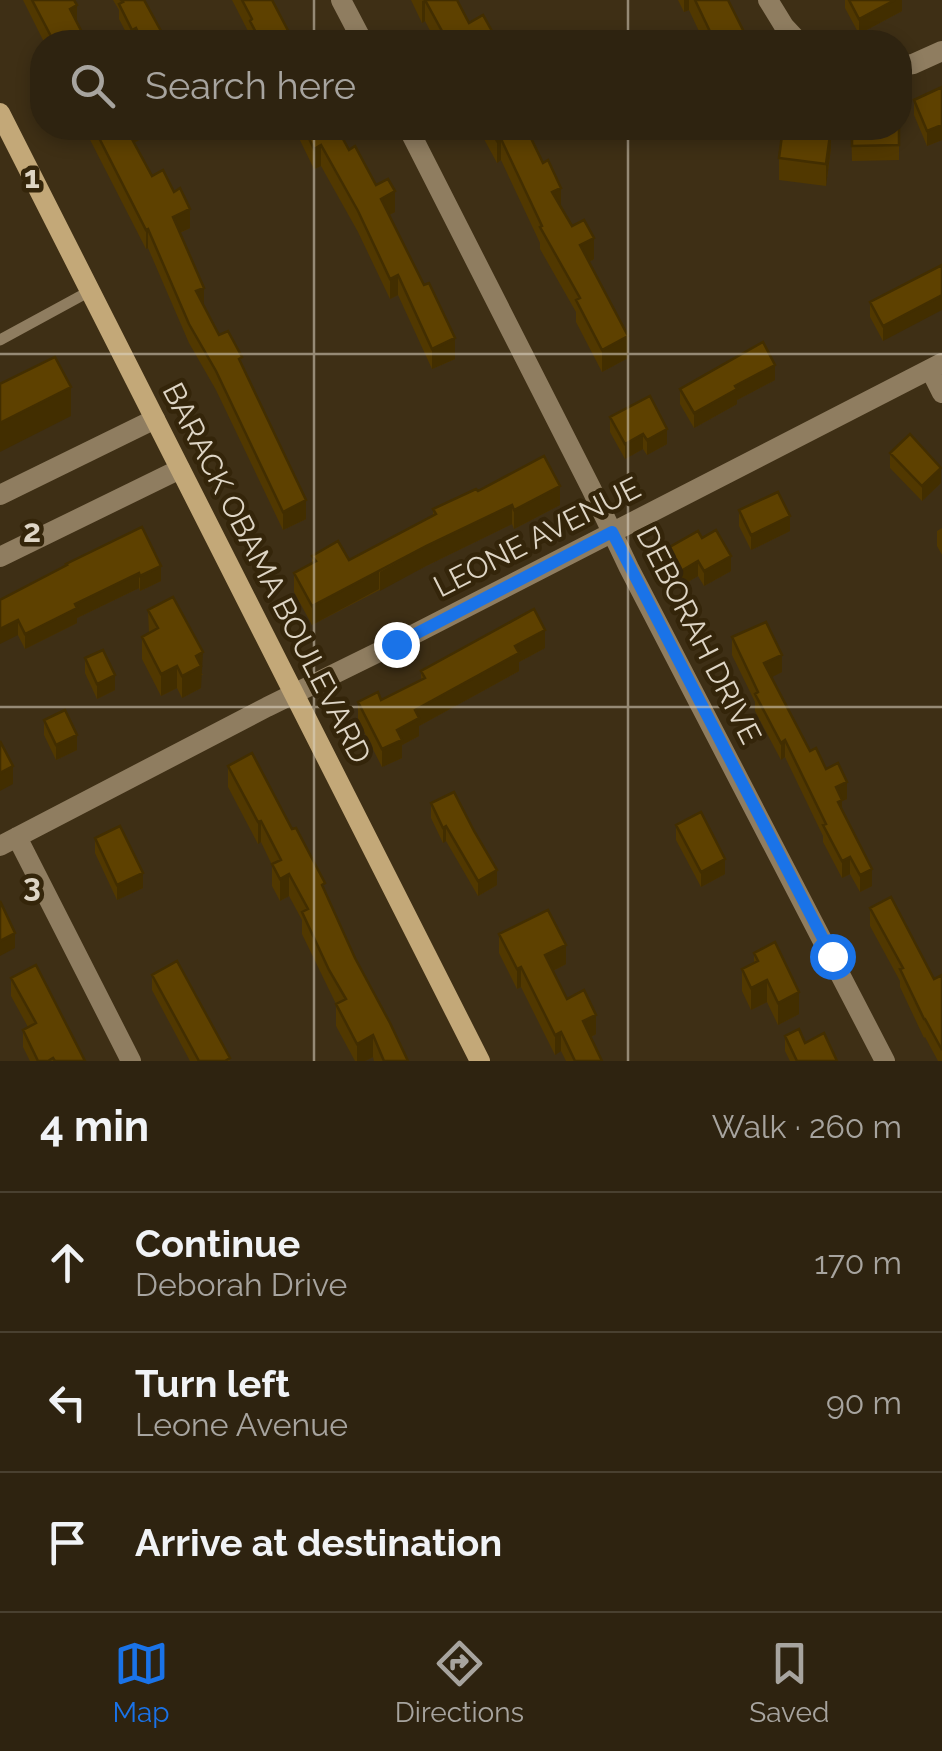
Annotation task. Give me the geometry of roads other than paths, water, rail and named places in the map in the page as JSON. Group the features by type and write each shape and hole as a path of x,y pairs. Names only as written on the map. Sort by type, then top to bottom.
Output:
{"main road":[{"name":"BARACK OBAMA BOULEVARD","path":"0,113 480,1061"}],"street":[{"path":"341,0 357,30"},
{"path":"768,0 788,30"},
{"path":"912,64 942,51"},
{"name":"DEBORAH DRIVE","path":"414,140 885,1061"},
{"path":"936,366 942,393"},
{"name":"LEONE AVENUE","path":"9,842 936,366"},
{"path":"0,495 155,419"},
{"path":"0,557 180,469"},
{"path":"9,842 131,1061"}],"lane":[{"path":"0,340 90,291"}]}
